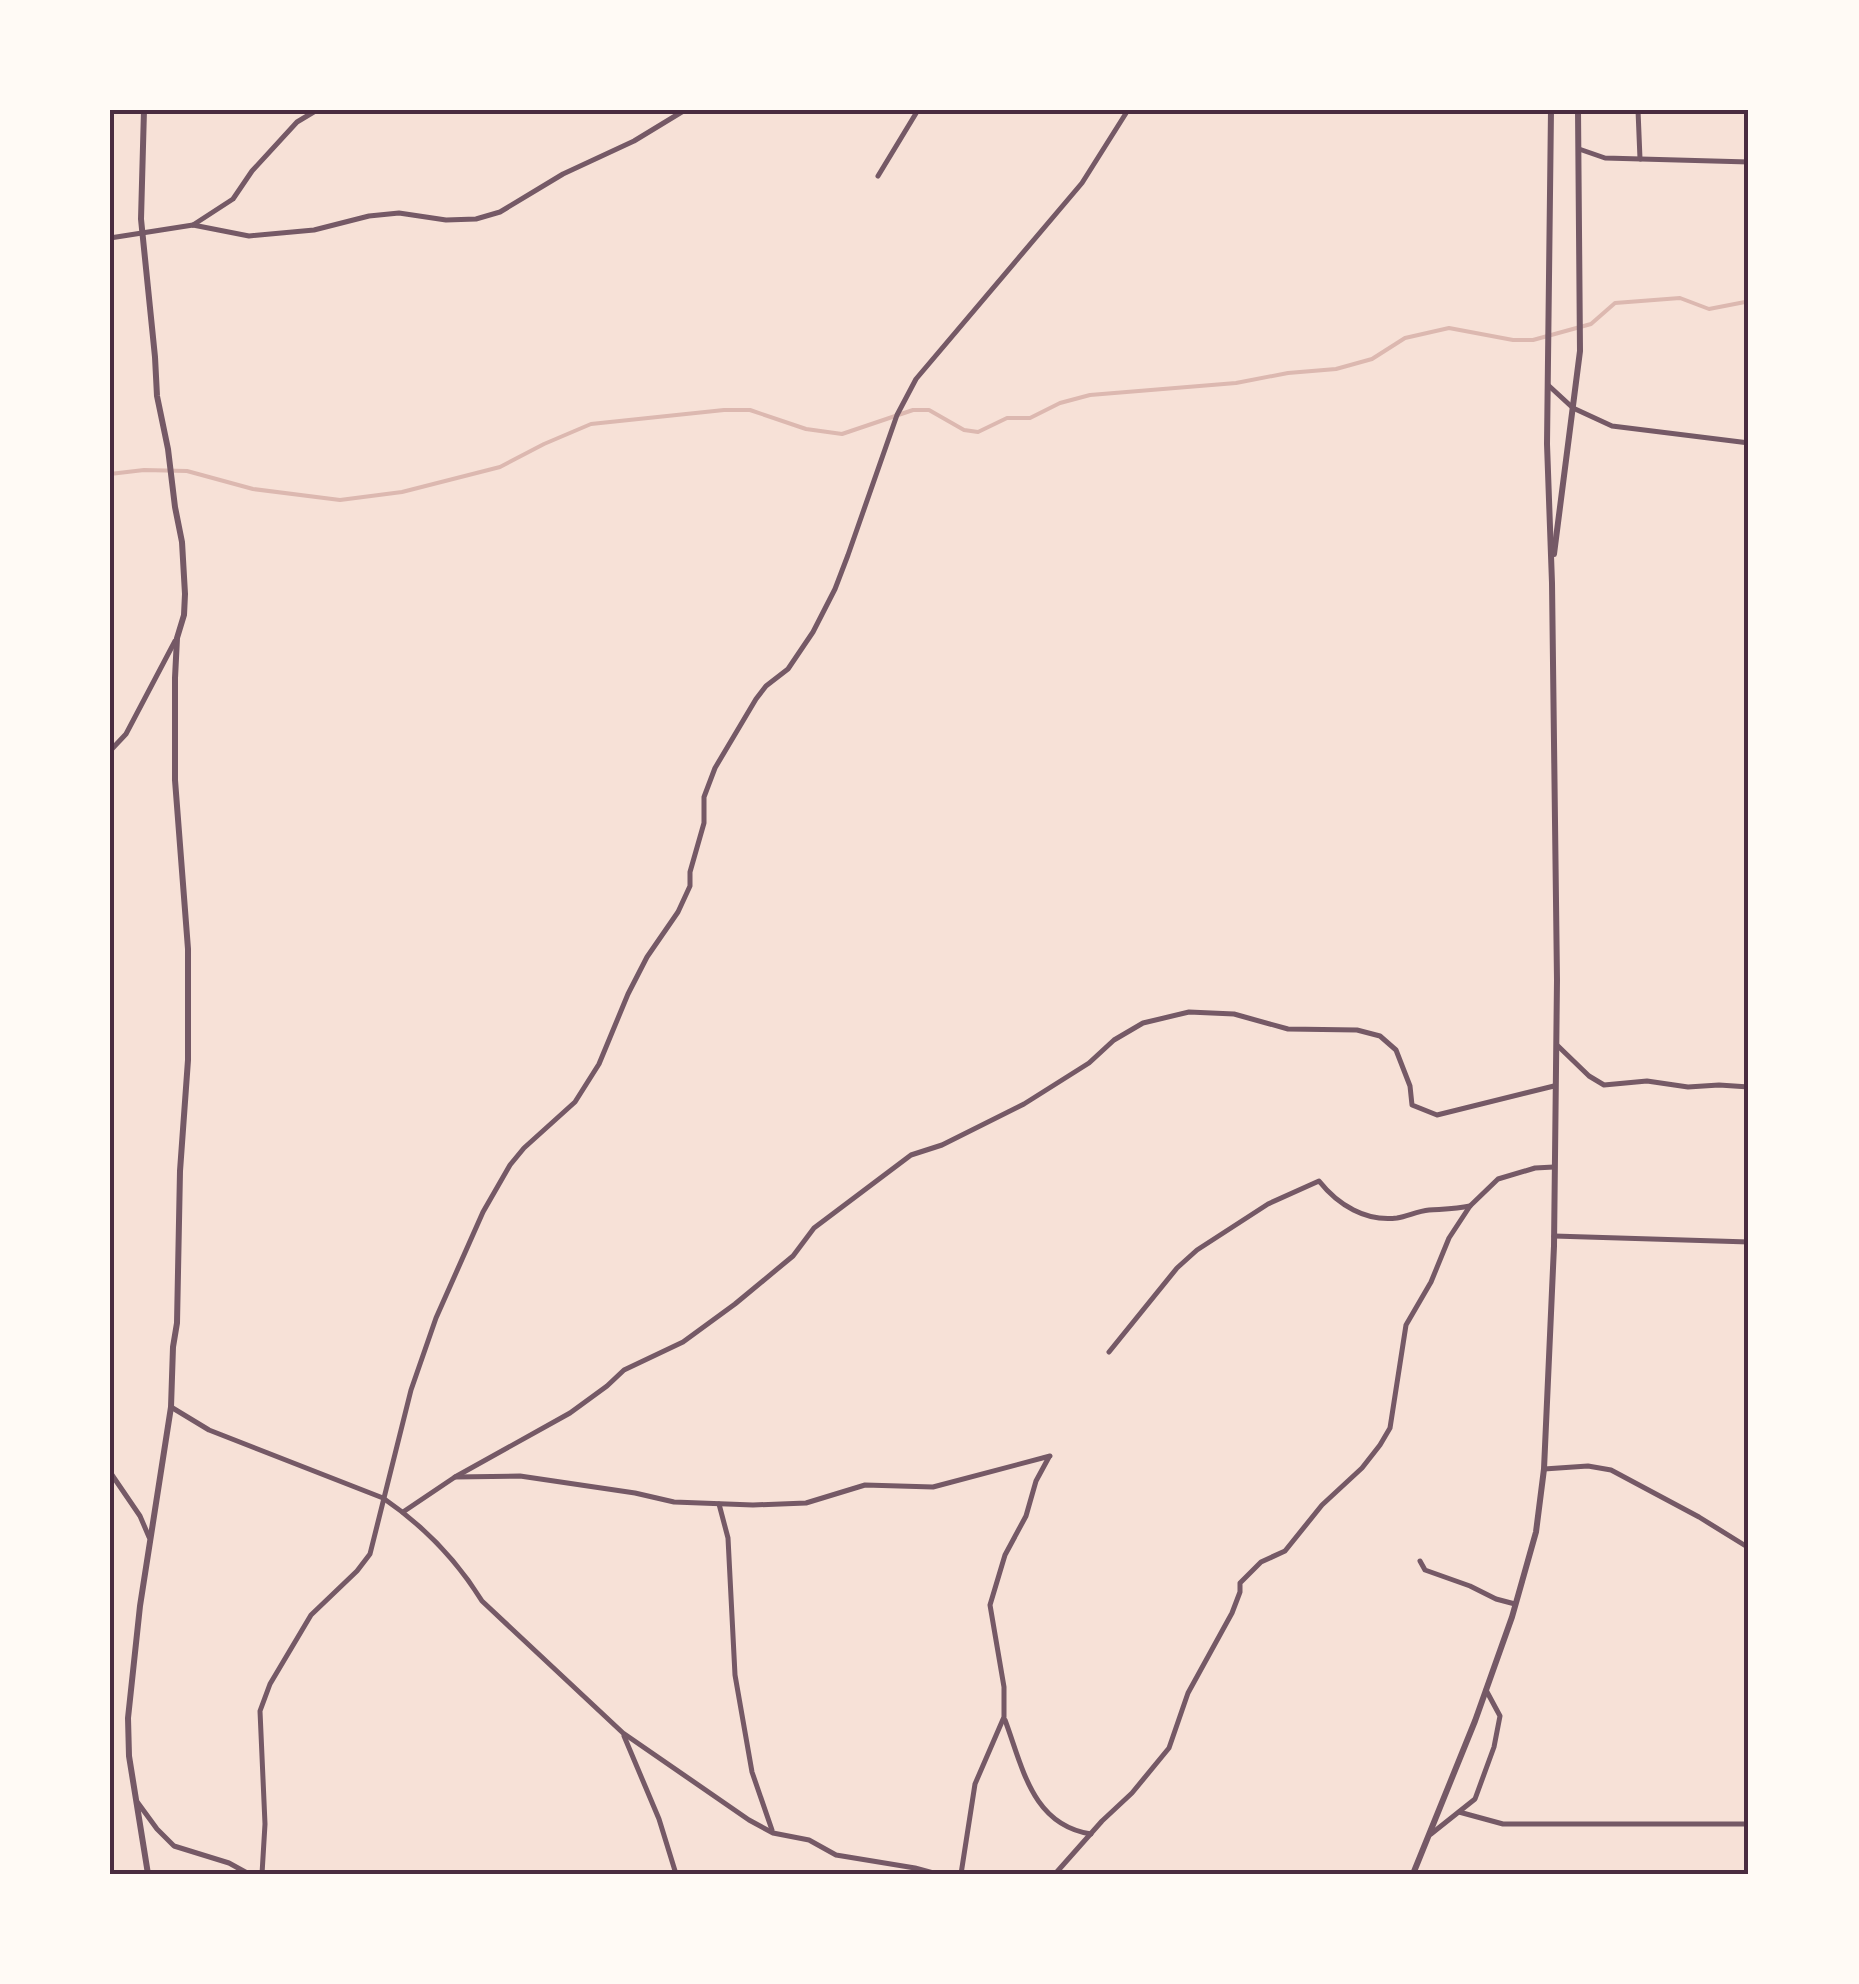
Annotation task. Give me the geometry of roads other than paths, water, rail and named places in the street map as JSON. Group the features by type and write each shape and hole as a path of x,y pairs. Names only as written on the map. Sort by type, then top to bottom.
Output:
{"street":[{"path":"110,752 126,734 176,638 184,614 182,542 156,396 142,233 144,110"},
{"path":"193,225 232,199 297,122 317,110"},
{"path":"110,238 193,225 248,236 314,230 399,213 446,220 476,218 500,212 685,110"},
{"path":"878,176 918,110"},
{"path":"262,1874 265,1824 260,1711 264,1696 310,1615 370,1554 411,1390 436,1318 482,1212 524,1148 575,1102 599,1064 628,994 690,886 704,822 704,796 715,768 756,699 788,670 813,632 848,556 896,415 916,379 1082,183 1128,110"},
{"path":"1413,1874 1516,1604 1536,1532 1544,1468 1554,1236 1556,1044 1557,834 1548,385 1551,110"},
{"path":"1552,570 1580,351 1578,110"},
{"path":"1638,110 1640,159"},
{"path":"1578,149 1605,158 1749,162"},
{"path":"1548,385 1573,408 1612,426 1749,443"},
{"path":"148,1874 129,1756 128,1718 140,1606 172,1407 178,1306 180,1171 188,1060 188,949 174,780 176,638"},
{"path":"404,1512 456,1477 570,1412 624,1370 683,1342 793,1256 814,1228 912,1155 1024,1104 1143,1023 1189,1012 1234,1014 1288,1029 1357,1030 1380,1036 1396,1050 1406,1073 1412,1106 1437,1115 1554,1086"},
{"path":"1556,1044 1604,1085 1647,1080 1688,1087 1749,1087"},
{"path":"1055,1874 1132,1794 1169,1748 1188,1693 1232,1613 1240,1583 1261,1562 1286,1552 1322,1505 1362,1468 1380,1445 1390,1428 1406,1325 1431,1282 1449,1238 1470,1206 1498,1179 1535,1168 1554,1167"},
{"path":"1109,1352 1177,1268 1198,1250 1268,1204 1319,1181 1350,1209 1370,1218 1391,1219 1426,1210 1470,1206"},
{"path":"1554,1236 1749,1242"},
{"path":"172,1407 209,1430 384,1498 404,1512 466,1574 482,1601 623,1733 749,1820 773,1833 809,1840 836,1855 937,1874"},
{"path":"456,1477 520,1476 674,1502 754,1506 806,1502 864,1485 933,1486 1050,1456 1005,1555 990,1605 1004,1687 1004,1717 1035,1800 1061,1824 1091,1834"},
{"path":"1544,1468 1588,1466 1611,1470 1749,1548"},
{"path":"110,1472 140,1516 150,1540"},
{"path":"719,1504 728,1538 735,1675 752,1772 773,1833"},
{"path":"1420,1561 1425,1570 1516,1604"},
{"path":"1429,1836 1475,1799 1500,1716 1486,1690"},
{"path":"961,1874 975,1784 1004,1717"},
{"path":"623,1733 660,1819 676,1874"},
{"path":"137,1802 174,1846 250,1874"},
{"path":"1459,1812 1502,1824 1749,1824"}],"waterway":[{"path":"110,474 187,471 253,489 340,500 402,492 500,467 591,424 750,410 806,429 842,434 913,410 929,410 964,430 978,432 1007,418 1030,418 1060,403 1090,395 1236,383 1336,369 1372,359 1405,338 1449,328 1533,340 1591,324 1615,303 1680,298 1709,309 1745,302 1749,305"}]}
